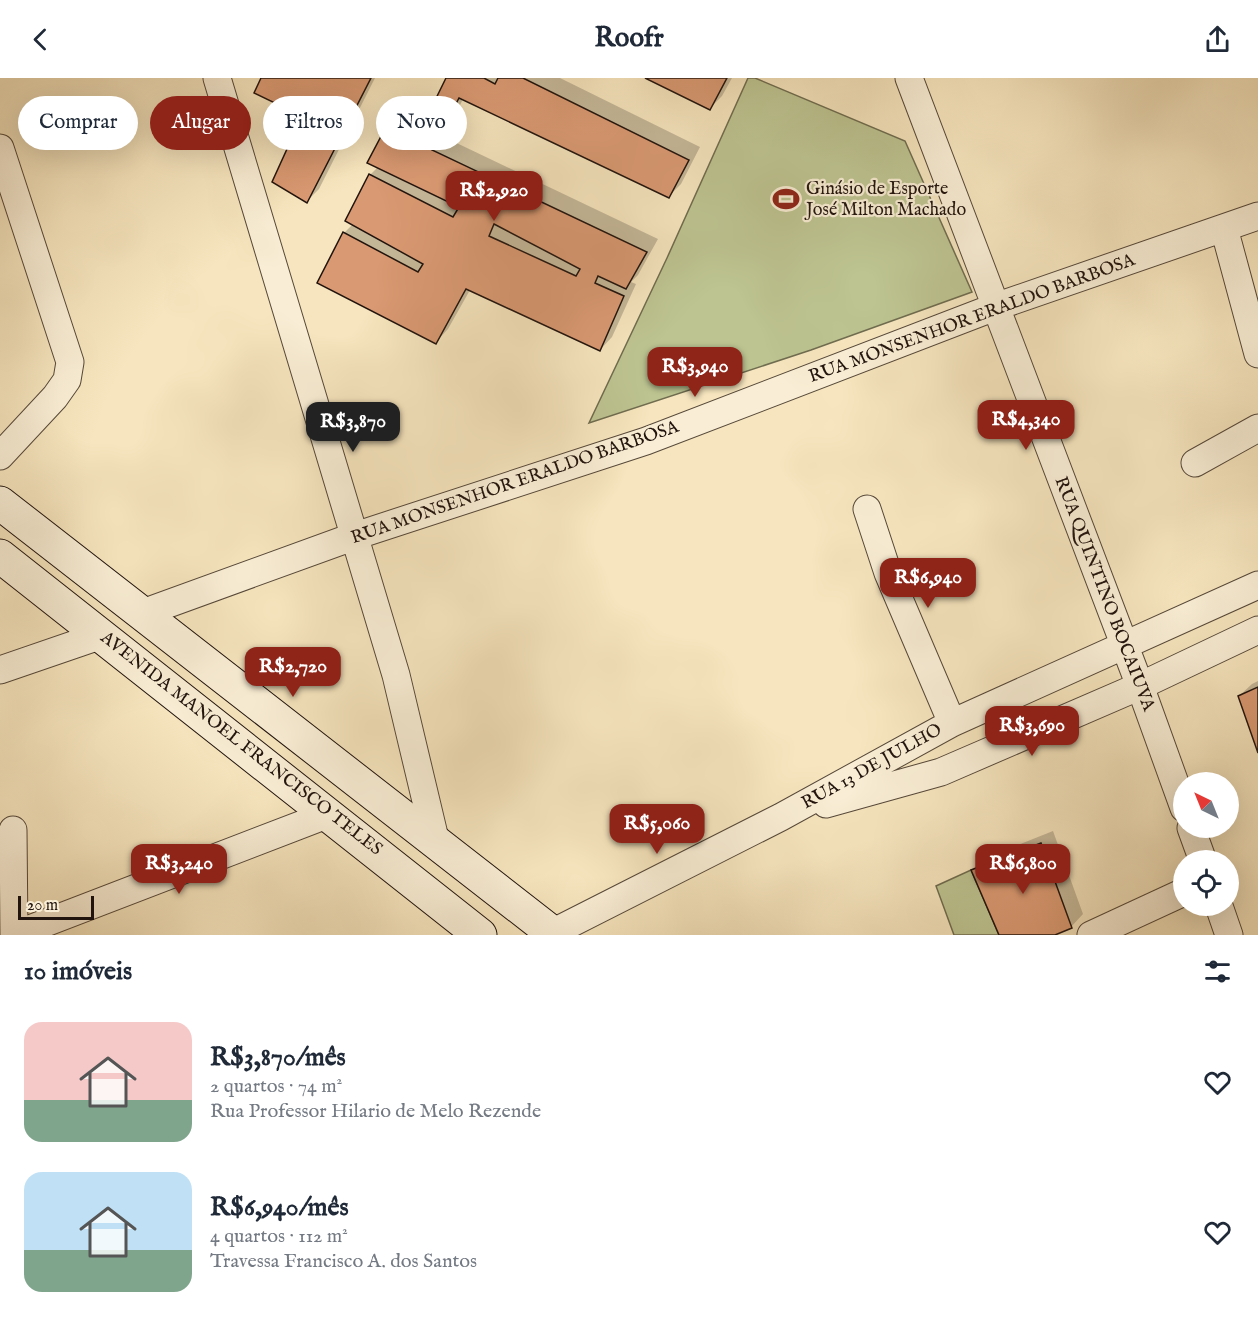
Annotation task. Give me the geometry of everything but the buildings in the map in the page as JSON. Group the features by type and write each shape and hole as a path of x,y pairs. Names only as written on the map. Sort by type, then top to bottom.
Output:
{"main road":[{"path":"0,503 554,934"},
{"name":"AVENIDA MANOEL FRANCISCO TELES","path":"0,556 480,935"}],"street":[{"path":"217,78 396,675 436,843"},
{"name":"RUA QUINTINO BOCAIUVA","path":"909,78 1173,778"},
{"path":"0,148 70,362 67,380 55,397 0,456"},
{"name":"RUA MONSENHOR ERALDO BARBOSA","path":"143,613 355,537 646,441 995,307 1258,216"},
{"path":"1224,228 1258,354"},
{"path":"1196,463 1258,428"},
{"path":"867,509 888,573 952,723"},
{"name":"RUA 13 DE JULHO","path":"554,934 781,816 952,723 1258,585"},
{"name":"RUA 13 DE JULHO","path":"781,816 941,772 1140,686 1258,630"},
{"path":"0,670 102,635"},
{"path":"13,830 14,935 329,814"},
{"path":"1091,935 1173,897"},
{"path":"1222,916 1229,935"}],"green space":[{"path":"748,78 755,78 905,141 972,292 811,350 589,423 667,258"},
{"path":"971,870 999,935 954,935 936,886"}],"place":[{"name":"Ginásio de Esporte José Milton Machado","path":"786,199"}]}
